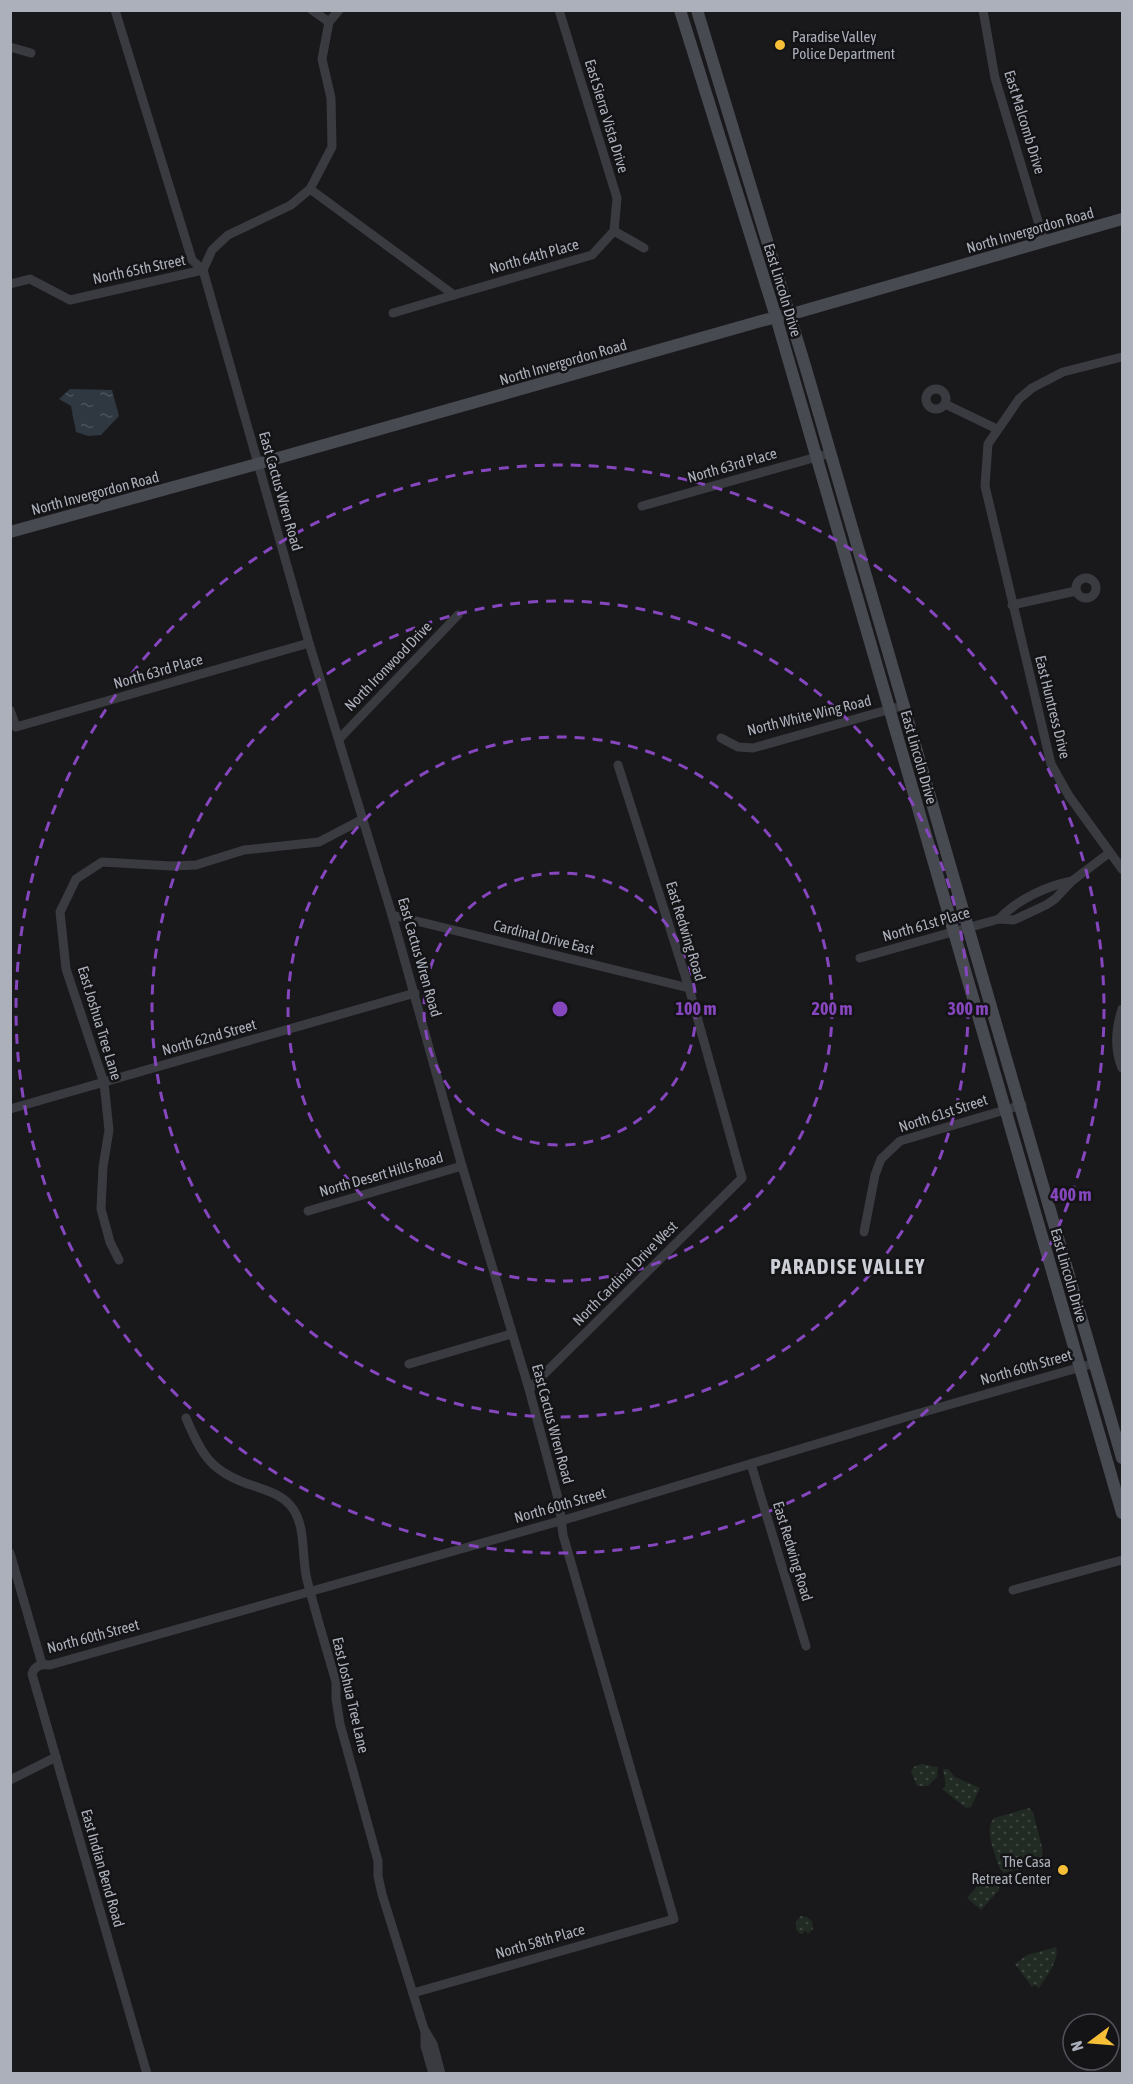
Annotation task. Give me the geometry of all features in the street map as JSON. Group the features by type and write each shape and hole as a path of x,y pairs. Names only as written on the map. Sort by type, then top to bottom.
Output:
{"main road":[{"name":"East Lincoln Drive","path":"680,10 776,317 1121,1506"},
{"name":"East Lincoln Drive","path":"697,10 790,314 905,705 1122,1458"},
{"path":"729,166 743,161"},
{"name":"North Invergordon Road","path":"10,532 1122,219"},
{"path":"1047,1252 1062,1248"}],"street":[{"name":"East Cactus Wren Road","path":"115,10 192,260 203,270 309,643 415,993 462,1166 529,1389 559,1502 563,1535 674,1919"},
{"path":"312,10 329,22"},
{"name":"North 65th Street","path":"10,284 30,279 70,300 203,270 212,250 228,235 291,205 310,189 332,147 331,98 322,59 329,22 339,10"},
{"name":"East Sierra Vista Drive","path":"559,10 617,198 614,231"},
{"name":"East Malcomb Drive","path":"982,10 995,78 1044,241"},
{"path":"10,47 31,53"},
{"path":"310,189 454,296"},
{"path":"614,231 644,248"},
{"name":"North 64th Place","path":"393,313 592,255 614,231"},
{"name":"East Huntress Drive","path":"1122,357 1063,372 1032,388 1019,399 988,444 985,486 1051,764 1069,796 1122,869"},
{"path":"945,404 997,429"},
{"name":"North 63rd Place","path":"642,506 831,453"},
{"path":"1012,605 1076,591"},
{"name":"North Ironwood Drive","path":"339,739 458,615"},
{"name":"North 63rd Place","path":"10,710 16,727 309,643"},
{"name":"North White Wing Road","path":"721,738 738,747 753,748 905,705"},
{"name":"East Redwing Road","path":"618,765 688,988 742,1178"},
{"name":"East Joshua Tree Lane","path":"119,1260 110,1242 101,1209 103,1167 109,1130 104,1083 66,969 60,912 76,879 102,862 196,865 244,850 319,842 363,819"},
{"name":"North 61st Place","path":"860,958 999,919 1014,920 1055,899 1072,881 1109,853"},
{"name":"North 61st Place","path":"999,919 1008,909 1049,887 1072,881"},
{"name":"Cardinal Drive East","path":"392,915 688,988"},
{"name":"North 62nd Street","path":"10,1109 415,993"},
{"path":"1122,1009 1117,1031 1118,1059 1122,1068"},
{"name":"North 61st Street","path":"864,1232 875,1175 881,1159 900,1141 1022,1105"},
{"name":"North Desert Hills Road","path":"308,1211 462,1166"},
{"name":"North Cardinal Drive West","path":"529,1389 742,1178"},
{"path":"409,1364 511,1334"},
{"name":"North 60th Street","path":"33,1670 42,1664 50,1665 561,1520 1095,1363"},
{"name":"East Joshua Tree Lane","path":"186,1418 206,1458 222,1473 284,1498 298,1518 303,1564 336,1682 340,1724 376,1854 382,1894 424,2029 425,2046 433,2073"},
{"name":"East Redwing Road","path":"751,1464 806,1646"},
{"path":"10,1553 42,1664"},
{"path":"1013,1590 1122,1560"},
{"name":"East Indian Bend Road","path":"33,1670 32,1674 147,2073"},
{"path":"10,1780 56,1757"},
{"name":"North 58th Place","path":"413,1993 674,1919"},
{"name":"East Joshua Tree Lane","path":"424,2029 433,2044 441,2073"}],"shaded area":[{"path":"921,1764 938,1767 937,1777 928,1786 917,1786 911,1771"},
{"path":"943,1769 948,1769 955,1777 980,1788 971,1807 966,1808 942,1789 946,1786"},
{"path":"1029,1808 1033,1812 1043,1851 1040,1863 1004,1873 1000,1869 991,1843 991,1823 994,1818"},
{"path":"986,1876 999,1887 999,1890 981,1910 967,1898"},
{"path":"801,1916 812,1921 813,1929 808,1934 805,1930 803,1934 800,1934 796,1929 796,1921"},
{"path":"1056,1947 1056,1957 1049,1974 1039,1988 1034,1985 1032,1987 1015,1964 1027,1955"}],"water":[{"path":"70,389 112,390 119,416 101,435 88,436 76,432 71,406 59,399"}],"place":[{"name":"Paradise Valley Police Department","path":"780,45"},
{"name":"The Casa Retreat Center","path":"1063,1870"}],"district":[{"name":"PARADISE VALLEY","path":"848,1266"}]}
